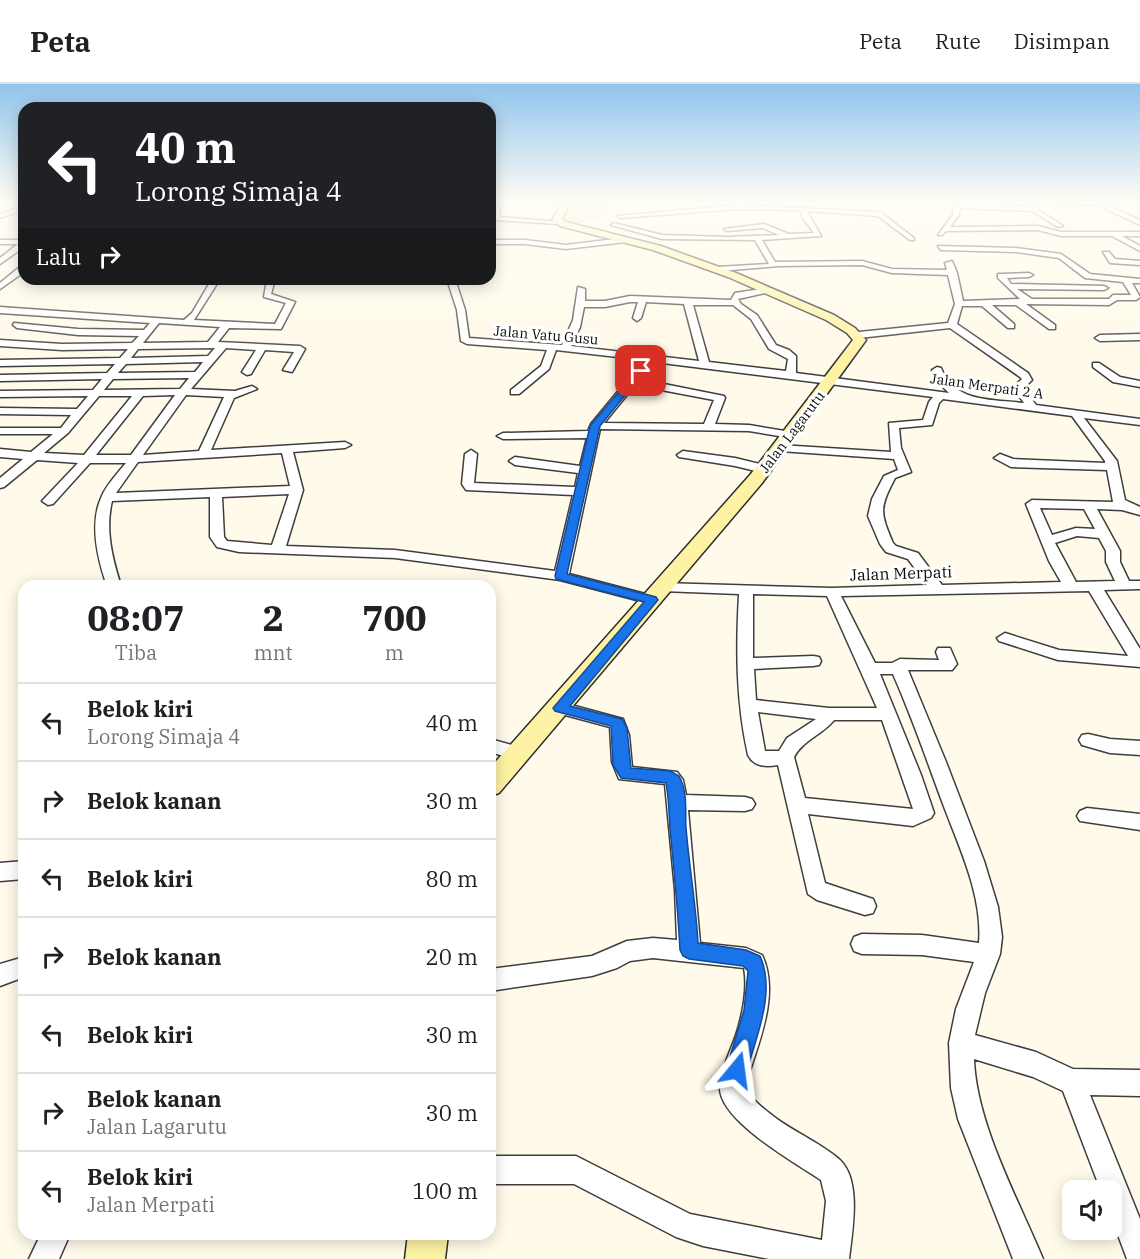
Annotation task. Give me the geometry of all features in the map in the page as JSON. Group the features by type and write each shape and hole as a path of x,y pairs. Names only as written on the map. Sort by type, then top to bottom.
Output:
{"street":[{"path":"693,257 817,313 859,336 952,325 1024,375 1027,380 1018,387 1032,407"},
{"path":"769,257 773,264"},
{"path":"945,257 952,273 959,304 952,325"},
{"path":"1062,257 1094,279 1113,298"},
{"path":"1108,257 1116,261 1140,263"},
{"path":"1113,298 1136,297 1134,280 1116,261"},
{"path":"720,269 769,267 774,266 773,264 862,263 892,271 952,273"},
{"path":"1053,264 1076,267"},
{"path":"0,270 18,269"},
{"path":"0,287 18,273"},
{"path":"1031,302 1020,296 1001,276 1042,276"},
{"path":"1067,277 1134,280"},
{"path":"173,346 212,285"},
{"path":"0,310 278,327 291,302 267,295 270,285"},
{"name":"Jalan Vatu Gusu","path":"453,285 461,310 465,341 552,346 650,360 830,380"},
{"path":"1009,286 1104,288"},
{"path":"565,348 574,333 581,304 581,289"},
{"path":"736,303 736,296 767,290"},
{"path":"959,304 1112,302 1113,298"},
{"path":"581,304 643,300 736,303 754,318 772,346 793,358 791,375"},
{"path":"637,318 643,300"},
{"path":"688,302 705,366"},
{"path":"1019,303 1052,327"},
{"path":"985,304 1011,326"},
{"path":"0,343 30,312"},
{"path":"0,484 64,431 157,320"},
{"path":"17,325 86,333 145,333"},
{"path":"112,580 106,561 102,532 102,512 107,497 183,392 212,359 227,325"},
{"path":"247,372 267,328"},
{"path":"25,346 47,329"},
{"name":"Jalan Lagarutu","path":"496,779 560,708 764,469 859,343 859,336"},
{"path":"1100,339 1140,337"},
{"path":"0,343 62,347 217,345 300,349 288,370"},
{"path":"515,392 546,367 552,346"},
{"path":"43,362 62,347"},
{"path":"0,363 212,359"},
{"path":"561,576 594,430 650,360"},
{"path":"1096,365 1100,371 1114,378 1140,384"},
{"path":"937,370 938,376 960,398"},
{"path":"0,378 198,375"},
{"name":"Jalan Merpati 2 A","path":"830,380 1140,422"},
{"path":"631,381 719,398 720,403 708,429"},
{"path":"203,455 230,396 252,389"},
{"path":"48,501 87,459 140,392"},
{"path":"0,394 183,392 235,394"},
{"path":"938,590 913,556 894,550 887,544 875,516 878,499 890,476 905,472 898,456 894,424 928,423 933,405 941,396"},
{"path":"0,411 81,412"},
{"path":"1076,414 1111,461 1117,496 1124,506"},
{"path":"503,436 594,430 708,429 749,429 791,435"},
{"path":"0,431 64,431"},
{"path":"0,453 87,459 135,459 286,451 345,445"},
{"path":"780,448 898,456"},
{"path":"278,549 297,490 286,451"},
{"path":"471,454 468,484 470,488 579,491"},
{"path":"683,455 735,462 764,469"},
{"path":"1000,458 1011,463 1112,467"},
{"path":"515,461 584,470"},
{"path":"107,497 297,490"},
{"name":"Jalan Merpati","path":"216,492 217,537 222,544 239,548 395,554 561,576 657,593 832,592 1140,585"},
{"path":"1070,585 1032,504 1124,506 1140,512"},
{"path":"1089,506 1113,551 1113,562 1124,585"},
{"path":"1049,540 1076,532 1105,534"},
{"path":"1094,586 1140,662"},
{"path":"746,591 744,664 748,705 757,755 766,760 785,757"},
{"path":"796,805 913,818 924,813 912,775 869,668 832,592"},
{"path":"1005,638 1058,655 1140,662"},
{"path":"944,652 949,664 946,666 900,664 899,669 940,771 982,887 991,934 989,954 971,1001 961,1043 960,1069 964,1098 1028,1259"},
{"path":"744,664 813,661"},
{"path":"869,668 899,669"},
{"path":"748,705 829,714 888,714"},
{"path":"560,708 617,723 620,728 623,770 626,774 670,777 674,780 686,890 689,950"},
{"path":"829,714 822,723 793,743 785,757 816,888 825,894 865,906"},
{"path":"1088,740 1110,746 1140,748"},
{"path":"496,747 517,753"},
{"path":"678,802 745,804"},
{"path":"1087,816 1140,822"},
{"path":"0,872 18,870"},
{"path":"862,944 922,945 989,954"},
{"path":"496,979 592,966 609,961 627,951 653,948 689,950 746,958 754,962 758,980 754,1010 732,1086 733,1093 741,1107 773,1132 831,1170 837,1179 839,1200 834,1258 686,1227 576,1170 496,1170"},
{"path":"0,975 18,968"},
{"path":"961,1043 1036,1065 1072,1082 1140,1083"},
{"path":"1072,1082 1140,1254"},
{"path":"44,1259 53,1240"},
{"path":"425,1259 427,1240"}],"route":[{"path":"641,371 595,426 561,576 652,600 560,708 610,719 617,723 620,728 621,765 626,774 670,777 674,780 686,890 689,950 746,958 754,962 757,971 754,1010 737,1070"}]}
